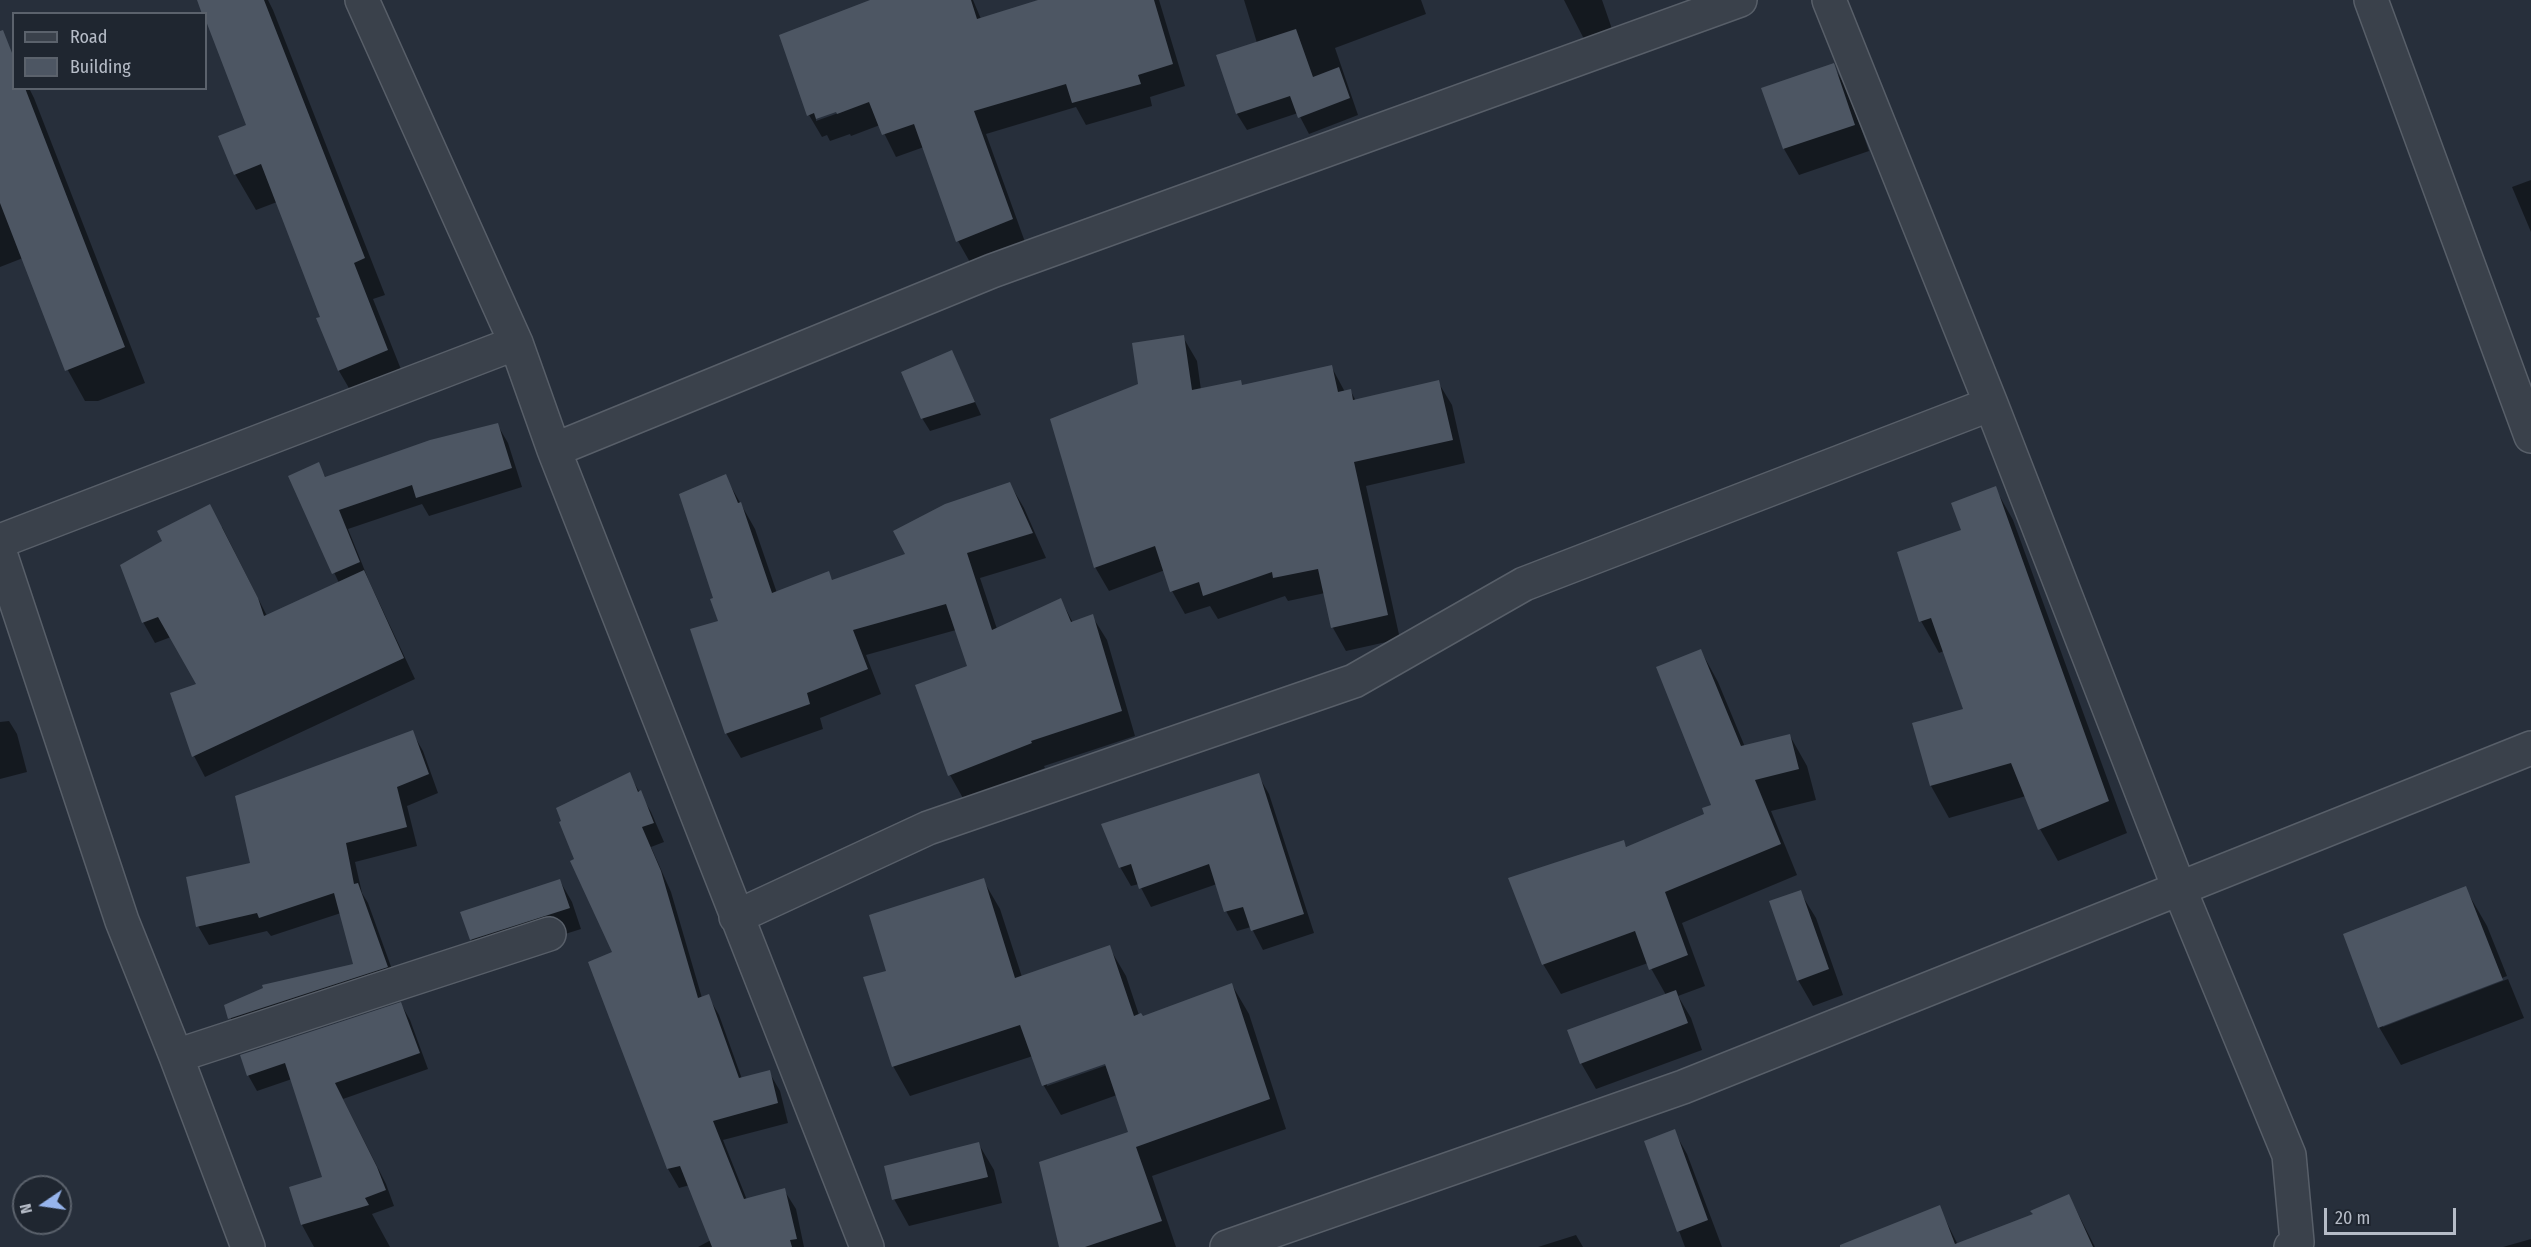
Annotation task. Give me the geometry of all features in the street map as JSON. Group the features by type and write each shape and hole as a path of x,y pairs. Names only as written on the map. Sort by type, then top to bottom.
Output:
{"street":[{"path":"362,0 516,343 554,450 867,1247"},
{"path":"554,450 992,271 1740,0"},
{"path":"1829,0 1991,404 2179,888 2289,1155 2297,1242 2291,1247"},
{"path":"2371,0 2531,436"},
{"path":"0,542 516,343"},
{"path":"736,917 928,828 1354,681 1524,584 1991,404"},
{"path":"0,553 122,921 248,1247"},
{"path":"1227,1247 1683,1087 2531,748"},
{"path":"176,1056 549,934"}],"building":[{"path":"197,0 264,0 365,258 354,263 388,350 338,371 316,318 320,317 261,164 234,175 218,136 246,125 207,24 207,12 201,12"},
{"path":"870,0 971,0 977,19 1038,0 1154,0 1173,64 1138,75 1141,84 1072,103 1066,84 974,111 1013,219 956,242 914,124 882,135 869,102 816,119 814,113 807,116 779,35"},
{"path":"1296,29 1313,77 1339,67 1350,98 1298,118 1290,96 1236,114 1216,55"},
{"path":"3,30 12,53 12,90 26,90 125,347 65,371 0,203 0,31"},
{"path":"1834,63 1855,125 1783,149 1761,88"},
{"path":"1184,335 1192,390 1241,380 1242,385 1332,365 1338,392 1351,389 1353,400 1439,380 1453,440 1354,462 1388,615 1331,628 1318,569 1273,578 1272,572 1203,596 1199,582 1170,592 1155,546 1094,568 1050,419 1138,384 1132,343"},
{"path":"952,350 975,402 921,419 901,372"},
{"path":"498,423 512,468 416,498 412,485 339,510 360,562 332,574 288,476 319,462 325,477 430,440"},
{"path":"726,474 738,503 741,502 772,593 829,571 832,580 905,554 893,531 945,504 1010,482 1033,533 967,553 992,630 1061,598 1071,622 1093,614 1122,711 1031,741 1032,743 948,776 915,685 967,666 946,604 853,630 868,669 807,693 810,704 725,734 690,629 718,621 710,599 713,598 679,494"},
{"path":"1996,486 2109,801 2038,830 2011,763 1930,786 1912,723 1963,709 1931,618 1919,622 1897,552 1961,530 1951,503"},
{"path":"210,504 258,598 264,616 364,570 404,658 192,757 170,693 196,684 158,617 142,623 120,565 162,541 157,531"},
{"path":"1701,649 1741,746 1790,734 1799,769 1755,780 1781,844 1665,892 1688,955 1649,970 1635,931 1542,965 1508,878 1624,840 1626,847 1704,814 1702,808 1711,805 1656,667"},
{"path":"413,730 429,774 397,787 407,827 346,843 354,884 358,883 388,967 228,1019 224,1005 263,988 262,985 353,964 334,893 259,918 257,913 196,927 186,877 250,863 235,796"},
{"path":"630,772 638,792 641,790 654,823 642,827 661,871 698,998 709,994 739,1078 770,1070 778,1103 713,1121 744,1199 785,1188 797,1239 790,1240 792,1247 712,1247 680,1166 667,1169 588,962 612,952 570,861 574,859 559,822 561,821 556,808"},
{"path":"1259,773 1304,914 1251,931 1243,907 1224,912 1209,864 1139,889 1131,864 1119,868 1101,824"},
{"path":"984,878 1015,978 1110,945 1134,1016 1141,1013 1143,1016 1232,983 1270,1099 1136,1147 1162,1221 1085,1247 1059,1247 1039,1162 1128,1132 1105,1064 1042,1086 1020,1025 892,1067 863,977 886,971 869,915"},
{"path":"560,879 570,908 470,940 460,912"},
{"path":"2466,886 2503,980 2378,1028 2343,934"},
{"path":"1801,890 1829,969 1797,981 1769,901"},
{"path":"1676,990 1688,1023 1580,1064 1567,1030"},
{"path":"401,1002 420,1053 335,1083 386,1190 365,1198 369,1205 301,1225 289,1187 322,1177 285,1063 247,1076 240,1055"},
{"path":"1675,1129 1708,1220 1677,1232 1644,1141"},
{"path":"979,1142 988,1177 892,1200 884,1166"},
{"path":"2069,1194 2093,1247 1840,1247 1840,1245 1940,1205 1955,1244 2033,1214 2030,1211"}]}
